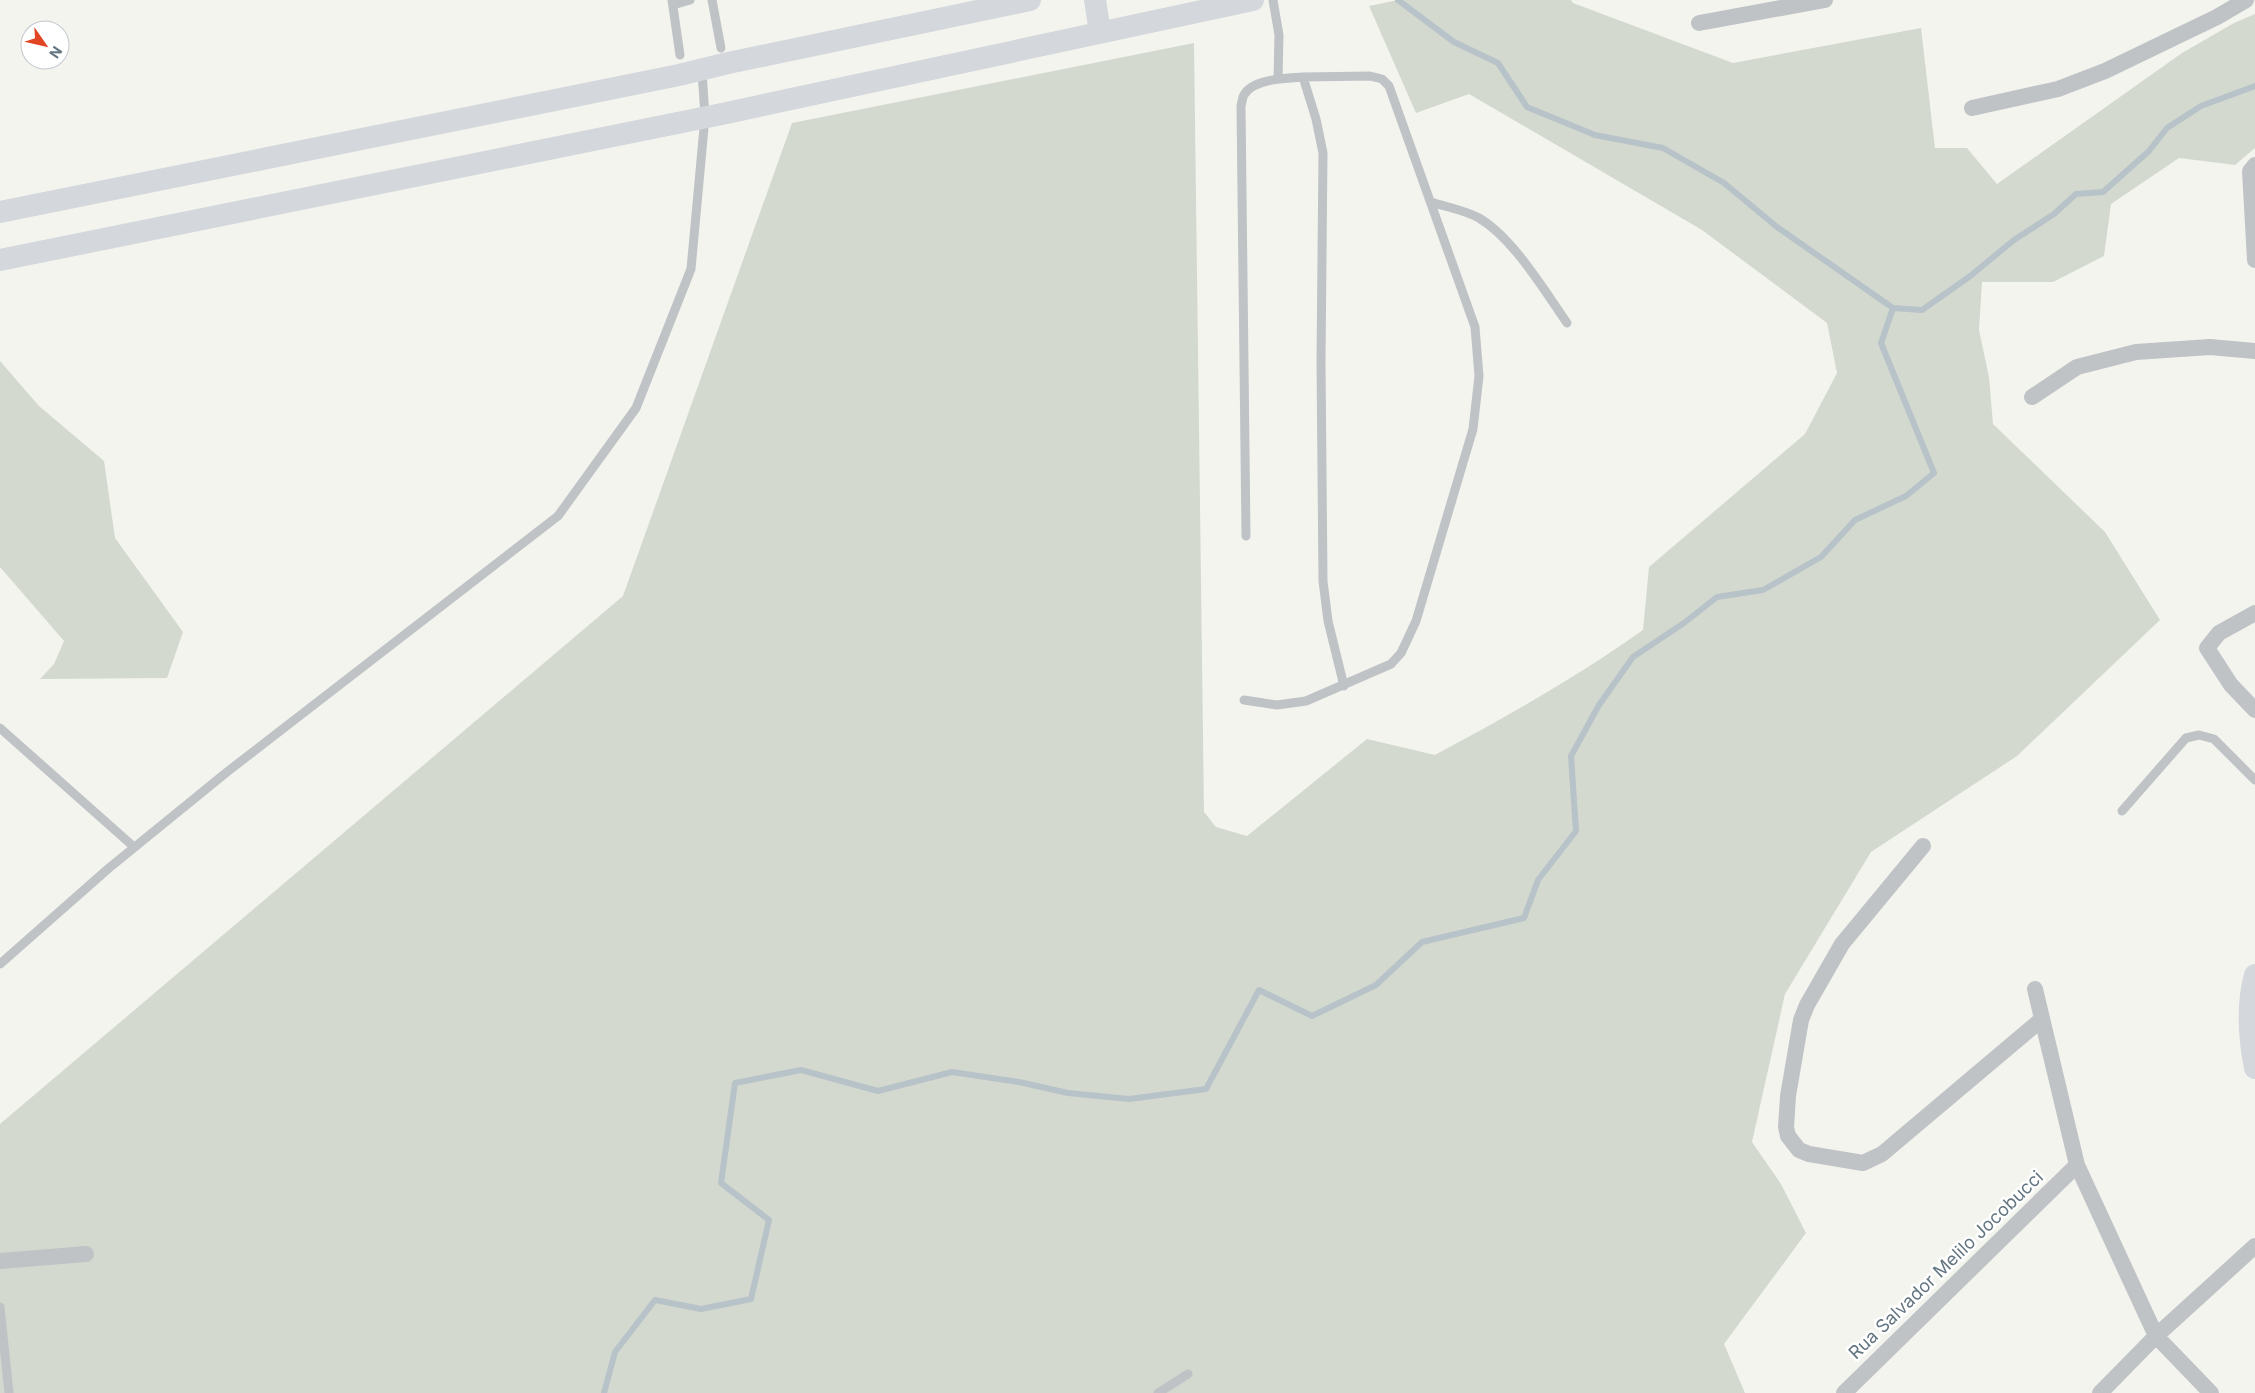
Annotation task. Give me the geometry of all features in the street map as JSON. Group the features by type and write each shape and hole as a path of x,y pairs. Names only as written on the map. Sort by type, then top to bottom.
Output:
{"street":[{"path":"0,212 702,70 1030,0"},
{"path":"1095,0 1100,32"},
{"path":"0,260 705,117 1253,0"},
{"path":"1699,23 1768,6 1825,0"},
{"path":"1972,108 2058,89 2105,71 2217,17 2246,0"},
{"path":"2255,165 2250,171 2255,260"},
{"path":"2032,396 2077,367 2136,352 2210,347 2255,351"},
{"path":"2255,613 2219,633 2207,648 2231,685 2255,710"},
{"path":"1923,846 1842,944 1807,1005 1801,1020 1788,1096 1786,1126 1788,1136 1792,1142 1799,1150 1809,1154 1863,1163 1873,1160 2042,1019"},
{"path":"2255,975 2250,1012 2255,1068"},
{"path":"2035,989 2077,1165 2156,1336 2211,1393"},
{"name":"Rua Salvador Melilo Jocobucci","path":"1844,1393 2077,1165"},
{"path":"2100,1393 2156,1336 2255,1246"},
{"path":"0,1261 86,1254"}],"lane":[{"path":"680,55 672,3 690,0"},
{"path":"712,0 721,48"},
{"path":"1273,0 1279,35 1278,79"},
{"path":"0,964 134,848 227,772 558,516 636,408 691,269 705,117 702,70"},
{"path":"1244,700 1277,704 1306,701 1391,664 1401,653 1416,621 1473,429 1479,376 1475,327 1389,86 1382,79 1370,76 1278,79 1255,85 1244,93 1241,106 1246,536"},
{"path":"1303,77 1316,119 1323,153 1321,362 1323,581 1328,621 1344,686"},
{"path":"1431,202 1477,217 1497,231 1535,276 1566,323"},
{"path":"0,728 134,848"},
{"path":"2122,811 2186,738 2199,736 2214,739 2255,780"},
{"path":"0,1307 9,1393"},
{"path":"1158,1393 1188,1374"}],"shaded area":[{"path":"1398,0 1571,0 1573,3 1733,63 1921,28 1935,148 1967,148 1997,184 2182,53 2234,23 2255,14 2255,148 2235,165 2179,158 2111,204 2104,256 2053,282 1982,282 1979,330 1989,377 1993,424 2105,532 2160,620 2017,756 1871,852 1785,994 1752,1142 1781,1184 1806,1233 1724,1344 1745,1393 0,1393 0,1124 623,596 792,123 1194,43 1204,812 1216,827 1247,836 1367,739 1435,755 1541,696 1643,630 1649,567 1805,434 1837,373 1827,323 1702,230 1469,94 1416,113 1369,6"},
{"path":"0,361 39,406 104,461 115,538 183,632 167,678 40,679 54,664 64,641 0,567"}],"waterway":[{"path":"1398,0 1454,42 1498,63 1527,107 1595,135 1663,148 1724,183 1777,227 1893,308"},
{"path":"604,1393 615,1352 655,1300 701,1309 751,1299 769,1220 721,1183 735,1083 801,1070 878,1091 952,1072 1019,1082 1068,1093 1129,1099 1206,1089 1259,990 1312,1016 1376,985 1422,942 1524,918 1538,880 1576,831 1571,756 1599,705 1633,657 1684,623 1717,597 1763,590 1821,557 1855,520 1906,496 1934,473 1881,343 1893,308 1922,310 1969,277 2014,240 2054,214 2076,194 2103,192 2149,151 2167,128 2201,106 2255,86"}]}
